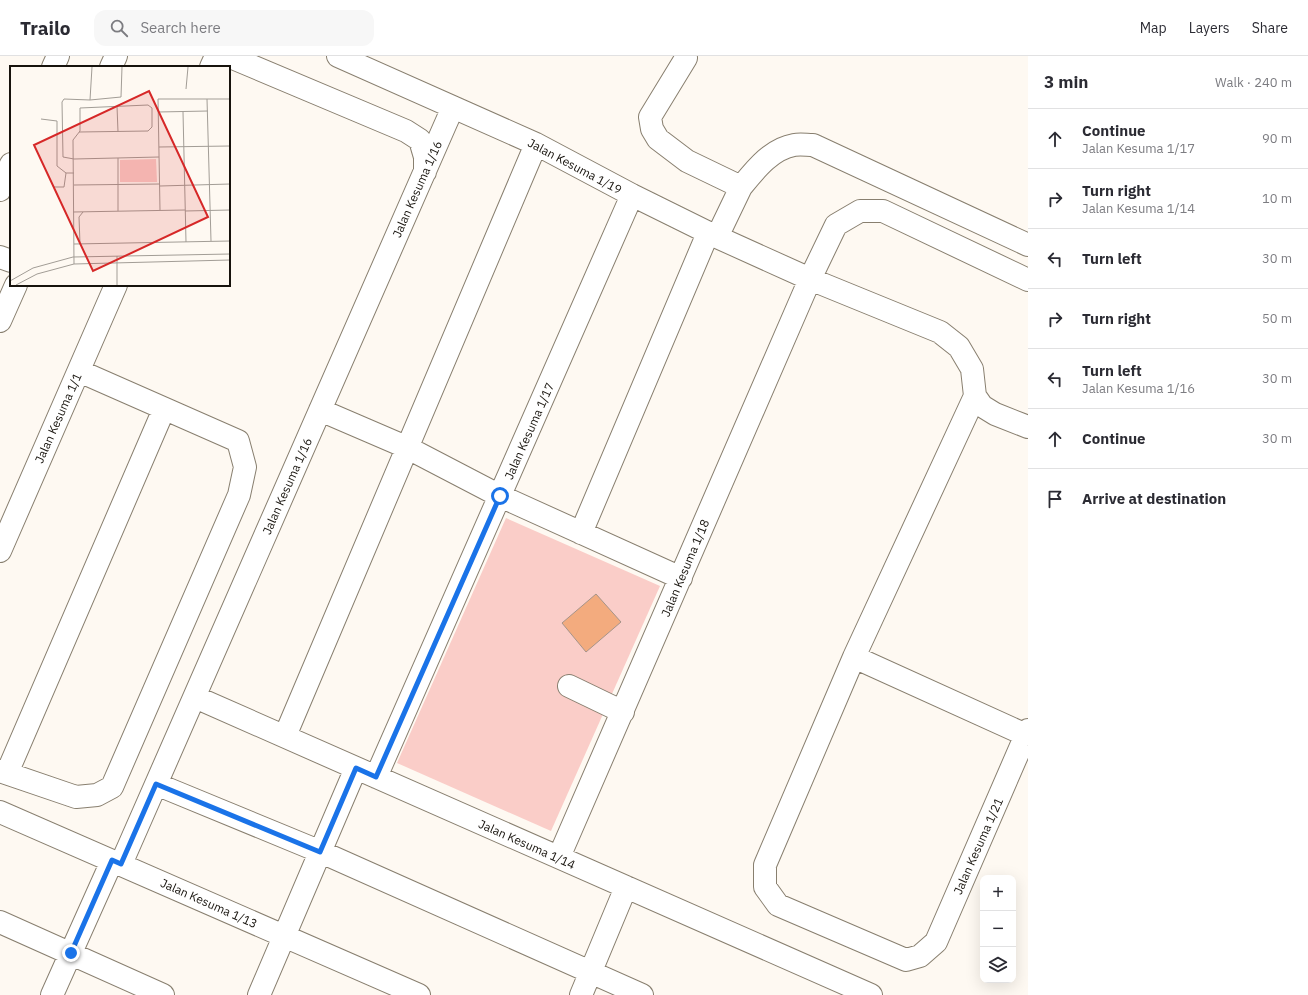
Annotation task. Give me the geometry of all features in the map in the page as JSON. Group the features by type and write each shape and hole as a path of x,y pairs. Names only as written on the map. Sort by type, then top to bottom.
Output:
{"street":[{"path":"53,66 58,56"},
{"path":"112,66 116,56"},
{"path":"211,66 216,56"},
{"path":"228,56 406,130 420,140 425,158 424,174"},
{"name":"Jalan Kesuma 1/19","path":"338,56 536,144 632,196 713,235 810,278 940,332 959,347 972,370 975,396"},
{"path":"686,58 650,117 652,129 658,139 686,161 741,187"},
{"name":"Jalan Kesuma 1/16","path":"52,995 71,953 156,784 454,107"},
{"path":"285,736 536,144"},
{"path":"581,533 713,235 741,187 757,168 778,150 795,145 813,145 1028,244"},
{"path":"0,190 10,166"},
{"name":"Jalan Kesuma 1/17","path":"376,777 632,196"},
{"name":"Jalan Kesuma 1/18","path":"559,857 810,278 836,225 860,211 883,211 1028,280"},
{"path":"0,257 10,261"},
{"path":"0,321 16,286"},
{"name":"Jalan Kesuma 1/1","path":"0,551 116,286"},
{"path":"79,371 164,408 238,441 245,467 239,495 112,787 97,795 76,797 4,772 164,408"},
{"path":"975,396 982,406 995,414 1028,427"},
{"path":"975,396 854,657 1027,733"},
{"path":"320,410 406,448 500,496 681,578"},
{"name":"Jalan Kesuma 1/21","path":"854,657 765,865 765,887 778,905 906,960 920,956 936,942 1027,733"},
{"path":"569,686 623,712"},
{"name":"Jalan Kesuma 1/14","path":"195,697 863,993"},
{"path":"259,995 356,768"},
{"path":"156,784 320,852 642,995"},
{"name":"Jalan Kesuma 1/13","path":"0,812 419,995"},
{"path":"581,995 626,887"},
{"path":"0,922 163,995"}],"shaded area":[{"path":"506,518 660,586 551,831 397,763"}],"building":[{"path":"596,594 621,622 586,652 562,623"}],"route":[{"path":"71,953 112,860 121,864 156,784 320,852 356,768 376,777 500,496"}]}
